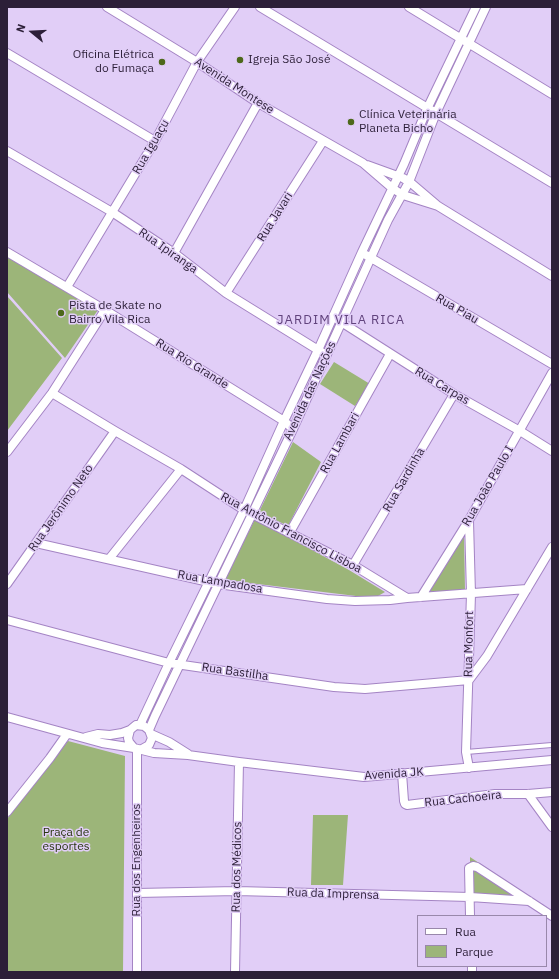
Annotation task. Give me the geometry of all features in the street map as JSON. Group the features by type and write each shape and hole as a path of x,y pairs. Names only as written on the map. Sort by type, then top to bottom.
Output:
{"street":[{"name":"Avenida Montese","path":"107,7 196,62 258,103 323,141 363,163 398,175 409,182 438,206 552,276"},
{"name":"Rua Iguaçu","path":"67,287 155,141 196,62 235,7"},
{"path":"260,7 552,183"},
{"path":"409,7 552,94"},
{"name":"Avenida das Nações","path":"150,732 155,716 218,584 284,421 334,318 362,252 404,164 427,109 476,7"},
{"name":"Avenida das Nações","path":"140,725 209,582 293,429 388,220 409,182 436,113 486,7"},
{"path":"7,53 155,141"},
{"path":"174,253 258,103"},
{"name":"Rua Javari","path":"226,293 323,141"},
{"name":"Rua Ipiranga","path":"7,151 112,212 174,253 226,293 327,355"},
{"name":"Avenida Montese","path":"363,163 392,188 403,195 438,206"},
{"name":"Rua Rio Grande","path":"7,252 105,310 284,421 293,429"},
{"name":"Rua Piau","path":"362,252 552,364"},
{"path":"7,452 52,393 105,310"},
{"name":"Rua Carpas","path":"334,318 454,394 552,451"},
{"name":"Rua Lambari","path":"290,532 390,354"},
{"name":"Rua João Paulo I","path":"421,597 469,520 552,373"},
{"name":"Rua Antônio Francisco Lisboa","path":"52,393 181,469 248,511 353,565 407,598"},
{"name":"Rua Sardinha","path":"353,565 454,394"},
{"name":"Rua Jerônimo Neto","path":"7,584 115,431"},
{"path":"109,559 181,469"},
{"name":"Rua Monfort","path":"469,520 471,594 466,752 469,768"},
{"name":"Rua Lampadosa","path":"36,543 218,584 327,599 355,601 407,598"},
{"path":"469,680 487,656 552,547"},
{"path":"407,598 527,589"},
{"name":"Rua Bastilha","path":"7,620 169,663 354,689 469,680"},
{"name":"Avenida JK","path":"7,717 102,743 138,748 154,753 188,755 364,777 552,760"},
{"path":"140,725 144,726 150,732 152,738 149,745 138,748 131,745 128,738 130,730 140,725"},
{"name":"Avenida JK","path":"84,737 98,734 110,735 130,730"},
{"name":"Avenida JK","path":"150,732 169,742 188,755"},
{"path":"7,812 67,734"},
{"name":"Rua dos Engenheiros","path":"136,972 138,748"},
{"name":"Rua dos Médicos","path":"235,972 239,762"},
{"name":"Rua Cachoeira","path":"402,774 404,801 407,805 495,794 552,792"},
{"path":"528,794 552,827"},
{"path":"470,915 469,868 473,866 552,916"},
{"name":"Rua da Imprensa","path":"137,893 237,891 470,897 530,901"}],"lane":[{"path":"466,752 552,745"}],"green space":[{"path":"7,255 98,310 65,358 7,292"},
{"path":"7,296 62,358 7,431"},
{"path":"334,362 370,384 355,406 320,384"},
{"path":"293,442 321,462 288,526 259,512"},
{"path":"255,519 349,570 385,592 378,596 356,596 225,580"},
{"path":"464,535 465,590 429,592"},
{"name":"Praça de esportes","path":"68,741 125,756 123,972 7,972 7,819"},
{"path":"313,815 348,815 343,885 311,885"},
{"path":"470,857 529,896 470,895"}],"place":[{"name":"Igreja São José","path":"240,60"},
{"name":"Oficina Elétrica do Fumaça","path":"162,62"},
{"name":"Clínica Veterinária Planeta Bicho","path":"351,122"},
{"name":"Pista de Skate no Bairro Vila Rica","path":"61,313"}],"district":[{"name":"JARDIM VILA RICA","path":"341,320"}]}
